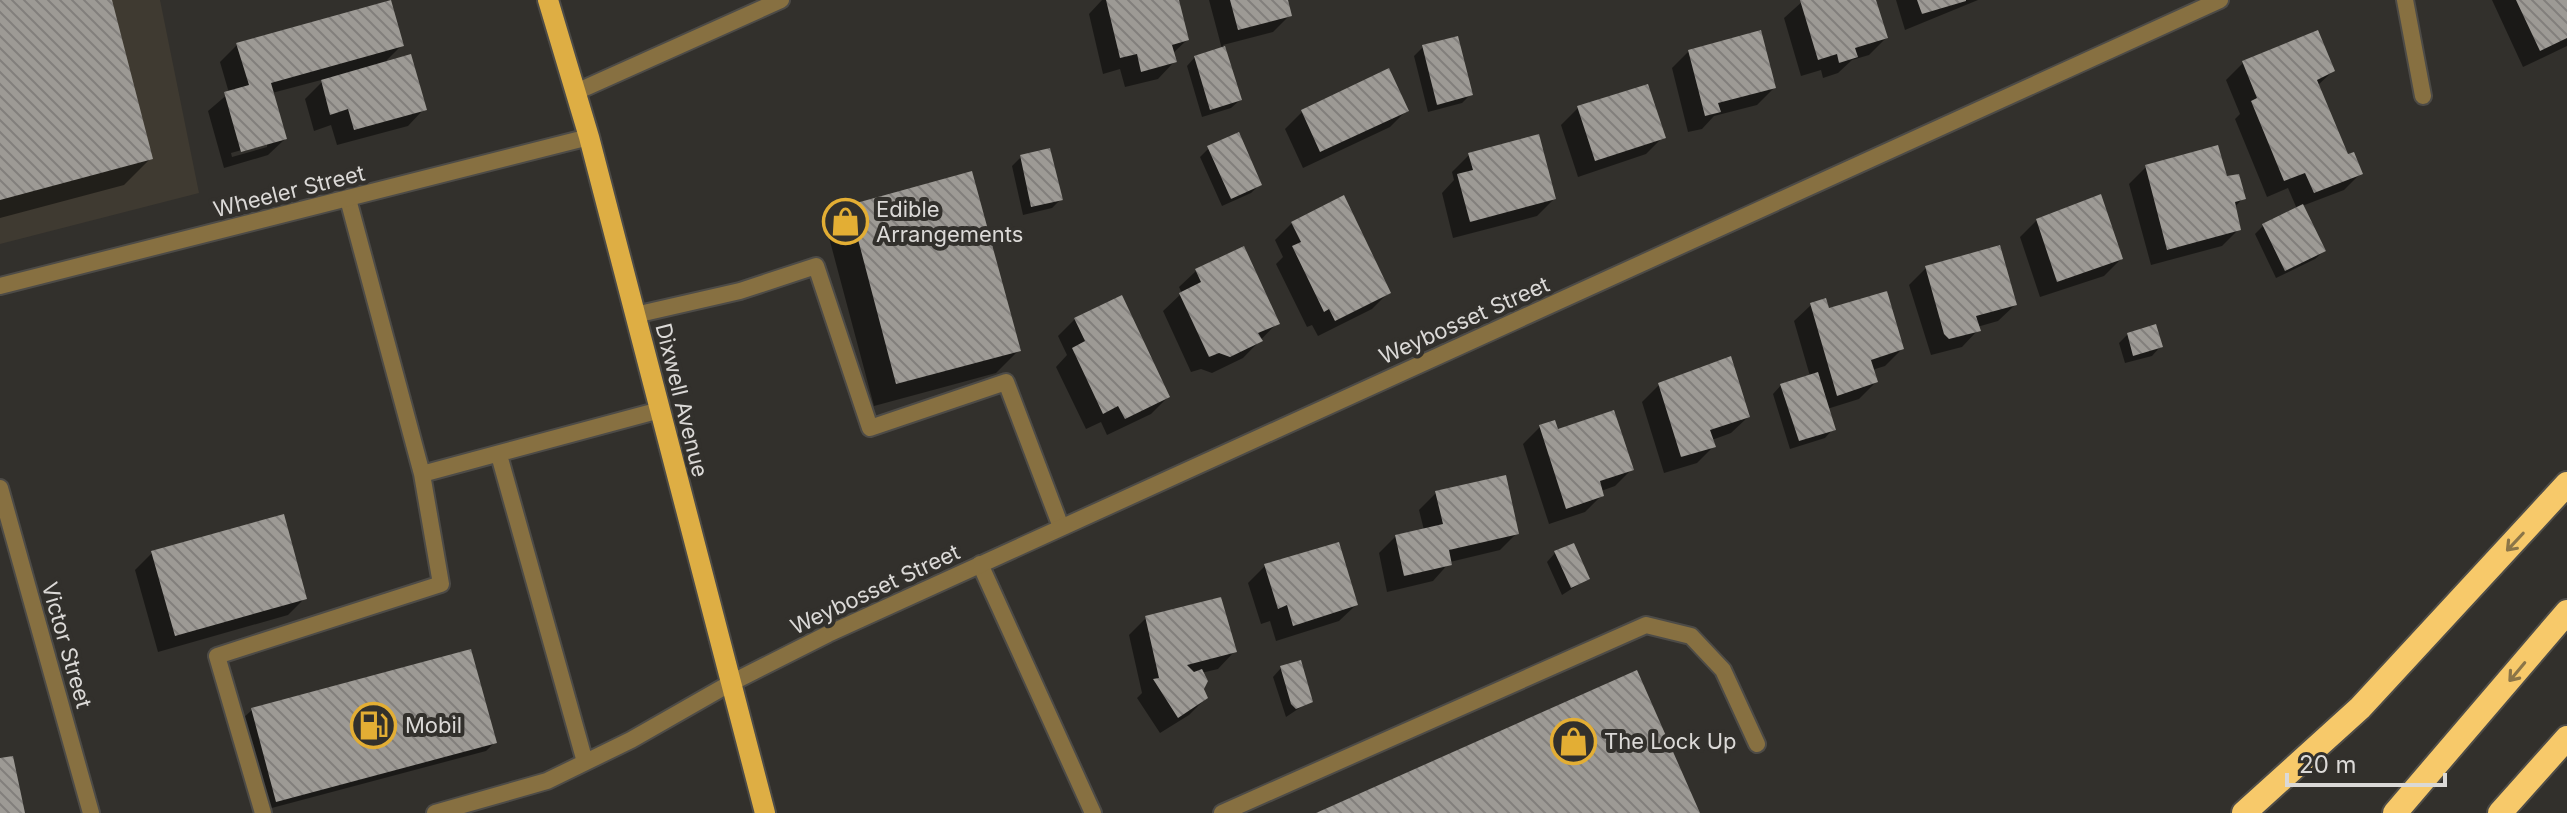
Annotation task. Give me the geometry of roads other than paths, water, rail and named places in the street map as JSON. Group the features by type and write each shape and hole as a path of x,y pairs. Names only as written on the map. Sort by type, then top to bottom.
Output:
{"highway":[{"path":"2244,813 2360,708 2567,484"},
{"path":"2395,813 2567,612"},
{"path":"2500,813 2567,738"}],"main road":[{"name":"Dixwell Avenue","path":"548,0 589,137 765,813"}],"street":[{"path":"576,92 781,0"},
{"name":"Weybosset Street","path":"435,813 547,781 729,684 980,564 2220,0"},
{"path":"2405,0 2423,96"},
{"name":"Wheeler Street","path":"0,286 589,137"},
{"path":"263,813 217,656 441,584 422,474 348,199"},
{"path":"635,315 740,291 816,266 870,428 1006,382 1061,527"},
{"path":"422,474 660,410"},
{"path":"499,455 585,762"},
{"name":"Victor Street","path":"0,488 91,813"},
{"path":"980,564 1093,813"},
{"path":"1222,813 1646,625 1691,636 1723,670 1757,744"}],"place":[{"name":"Edible Arrangements","path":"845,222"},
{"name":"Mobil","path":"374,725"},
{"name":"The Lock Up","path":"1573,741"}]}
